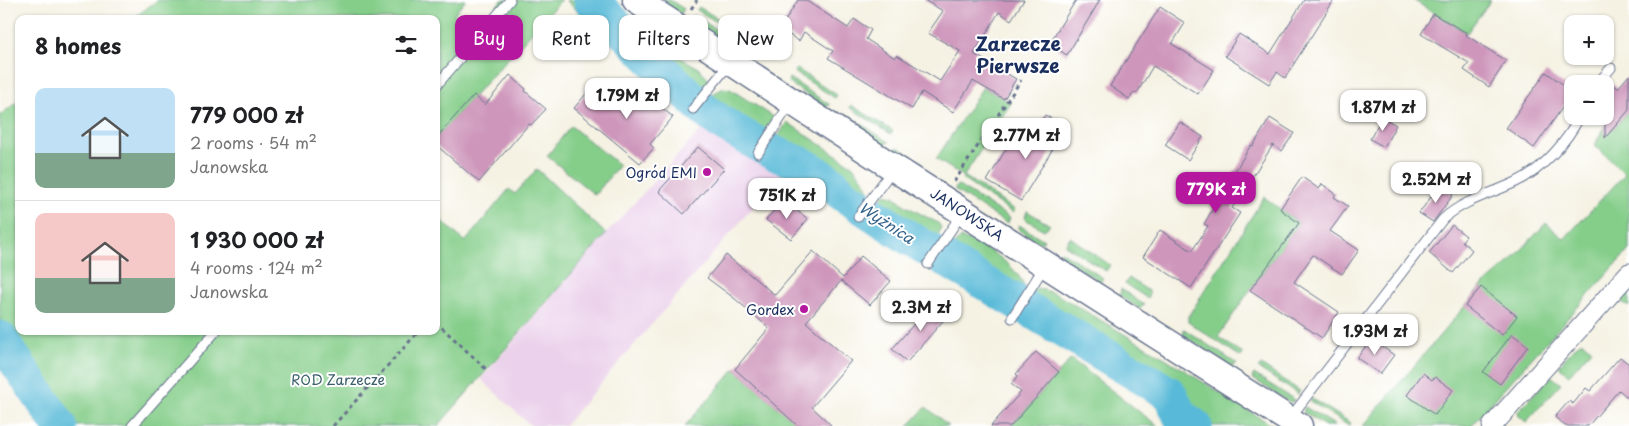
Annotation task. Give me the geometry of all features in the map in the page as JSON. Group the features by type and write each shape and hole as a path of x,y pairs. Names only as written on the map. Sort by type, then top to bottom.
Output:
{"street":[{"name":"JANOWSKA","path":"636,0 953,206 1294,423"},
{"path":"1492,426 1629,273"}],"lane":[{"path":"440,81 510,0"},
{"path":"694,109 730,62"},
{"path":"1605,75 1611,68"},
{"path":"759,151 792,102"},
{"path":"1294,423 1443,219 1463,205 1517,182 1536,170 1552,155 1574,125"},
{"path":"860,215 894,168"},
{"path":"930,262 940,246 953,206"},
{"path":"1014,314 1046,265"},
{"path":"132,426 212,335"}],"path":[{"path":"953,206 1021,80"},
{"path":"440,326 488,371"},
{"path":"333,426 415,335"}],"shaded area":[{"path":"708,122 785,170 564,426 531,426 481,379 606,234"}],"green space":[{"path":"158,0 466,0 454,14 455,60 507,60 440,134 440,15 137,15"},
{"path":"502,0 561,0 547,15 533,15 533,31 523,42 523,15 488,15"},
{"path":"566,0 587,0 602,15 582,15"},
{"path":"594,0 611,0 622,11 622,15 619,15 619,25"},
{"path":"661,0 670,0 684,9 681,14"},
{"path":"1413,0 1491,0 1467,33"},
{"path":"699,7 718,18 718,23 708,15 697,10"},
{"path":"609,21 619,31 619,49 609,40"},
{"path":"708,24 718,31 718,39 708,32"},
{"path":"632,60 649,60 693,103 689,107"},
{"path":"657,60 684,60 699,68 707,77 709,83 697,99"},
{"path":"797,69 837,95 835,98 794,72"},
{"path":"789,78 830,105 825,107 788,82"},
{"path":"983,87 1011,103 964,176 1015,210 1013,213 962,179 963,176 936,159"},
{"path":"724,88 730,89 774,117 758,141 729,125 704,106 714,93"},
{"name":"ROD Zarzecze","path":"15,104 15,335 440,335 440,219 465,242 509,189 515,194 537,169 606,234 438,426 45,426 0,358 0,115"},
{"path":"851,105 893,131 891,134 849,107"},
{"path":"701,110 723,127 756,146 753,149 708,122 698,114"},
{"path":"1629,110 1629,250 1471,426 1363,426 1481,287 1512,260 1546,223 1564,239 1625,174 1595,145 1605,125 1612,130"},
{"path":"846,114 889,142 885,145 843,119"},
{"path":"787,122 853,166 870,192 863,203 844,191 835,181 810,164 771,148"},
{"path":"571,126 619,165 595,195 547,156"},
{"path":"898,147 922,163 920,166 916,166 896,153"},
{"path":"768,152 811,172 831,186 838,194 858,207 853,214 787,167 785,170 765,157"},
{"path":"957,185 1010,218 1008,222 1006,223 956,191"},
{"path":"884,194 894,196 906,206 938,223 941,227 938,237 930,247 873,210"},
{"path":"1264,197 1299,223 1218,337 1243,354 1241,357 1188,322 1188,317"},
{"path":"1027,211 1050,225 1044,230 1027,220 1025,218"},
{"path":"869,215 927,253 921,260 865,222"},
{"path":"1019,225 1044,240 1040,243 1019,230"},
{"path":"1070,237 1110,265 1106,271 1065,245"},
{"path":"960,238 989,250 1015,271 1025,288 1018,299 945,255"},
{"path":"1061,251 1103,278 1101,281 1059,255"},
{"path":"1129,278 1150,292 1147,298 1125,284"},
{"path":"1629,286 1629,306 1628,307 1618,298"},
{"path":"1038,288 1056,294 1165,358 1273,426 1198,426 1182,416 1171,393 1025,303 1033,290"},
{"path":"1121,289 1144,305 1140,309 1120,296"},
{"path":"1184,329 1237,364 1232,367 1183,335"},
{"path":"1580,342 1583,342 1592,349 1569,375 1560,368 1560,364"},
{"path":"1071,359 1158,426 1011,426"},
{"path":"1261,365 1300,391 1298,394 1258,368"},
{"path":"735,369 799,426 685,426"},
{"path":"1254,374 1295,400 1290,403 1252,378"},
{"path":"1551,376 1561,384 1526,422 1519,416 1518,411"},
{"path":"1311,399 1351,423 1349,426 1310,401"},
{"path":"926,407 949,426 908,426"},
{"path":"1305,407 1336,426 1325,426 1303,412"}],"building":[{"path":"798,0 805,0 848,28 854,19 871,30 866,39 895,58 897,55 940,81 960,51 928,33 943,11 924,0 1024,0 1011,20 999,12 974,54 1016,79 1004,99 973,81 953,112 922,92 912,109 828,58 833,51 804,32 799,41 792,37 792,15 789,15"},
{"path":"1076,0 1100,0 1067,55 1049,44"},
{"path":"1304,0 1334,0 1285,78 1277,72 1269,84 1225,56 1239,34 1270,54"},
{"path":"1160,7 1185,23 1172,44 1214,70 1198,94 1153,66 1137,93 1134,92 1129,99 1110,86"},
{"path":"1433,14 1467,33 1466,35 1506,61 1489,87 1464,70 1469,63 1421,34"},
{"path":"1546,72 1564,85 1564,105 1534,148 1506,128"},
{"path":"510,75 546,109 531,125 529,124 479,182 440,148 440,133 474,95 485,105"},
{"path":"1629,75 1629,110 1605,138 1605,125 1614,125 1614,85 1618,88"},
{"path":"633,84 673,117 650,144 654,148 640,163 574,108 592,87 614,106"},
{"path":"1045,115 1066,127 1021,201 987,181 1012,139 1026,147"},
{"path":"1382,117 1396,125 1384,147 1370,139"},
{"path":"1270,118 1294,133 1282,151 1273,145 1232,208 1240,213 1191,288 1143,257 1160,230 1192,251 1208,226 1204,224 1232,176"},
{"path":"1180,122 1203,137 1188,160 1165,145"},
{"path":"698,147 724,169 684,214 659,191"},
{"path":"1302,177 1319,189 1322,184 1336,194 1334,197 1348,206 1330,231 1359,250 1342,274 1313,255 1294,282 1339,312 1322,338 1250,290 1299,223 1280,209"},
{"path":"1440,185 1453,195 1433,222 1419,213"},
{"path":"783,200 808,219 791,239 766,220"},
{"path":"1452,225 1466,236 1462,241 1472,250 1453,273 1429,253"},
{"path":"813,251 843,278 861,256 891,281 870,305 841,281 806,322 851,361 812,407 832,426 798,426 735,369 769,328 707,278 726,255 775,295"},
{"path":"1481,287 1517,316 1502,335 1465,306"},
{"path":"934,301 949,314 907,362 892,349"},
{"path":"1512,334 1528,346 1500,384 1483,372"},
{"path":"1371,339 1394,355 1380,374 1357,358"},
{"path":"1036,352 1059,372 1011,426 991,426 1021,392 1011,384 1018,376 1016,374"},
{"path":"1620,357 1629,364 1629,399 1619,390 1588,426 1565,426 1555,417 1569,401 1573,404 1586,388 1590,391"},
{"path":"1423,373 1432,380 1435,377 1453,390 1435,415 1407,395"}],"waterway":[{"name":"Wyżnica","path":"591,0 704,110 726,126 774,153 816,172 833,184 841,193 906,236 1170,394 1180,416 1195,426"},
{"path":"0,338 60,426"}],"place":[{"name":"Ogród EMI","path":"707,172"},
{"name":"Gordex","path":"804,309"}],"district":[{"name":"Zarzecze Pierwsze","path":"1018,54"}]}
